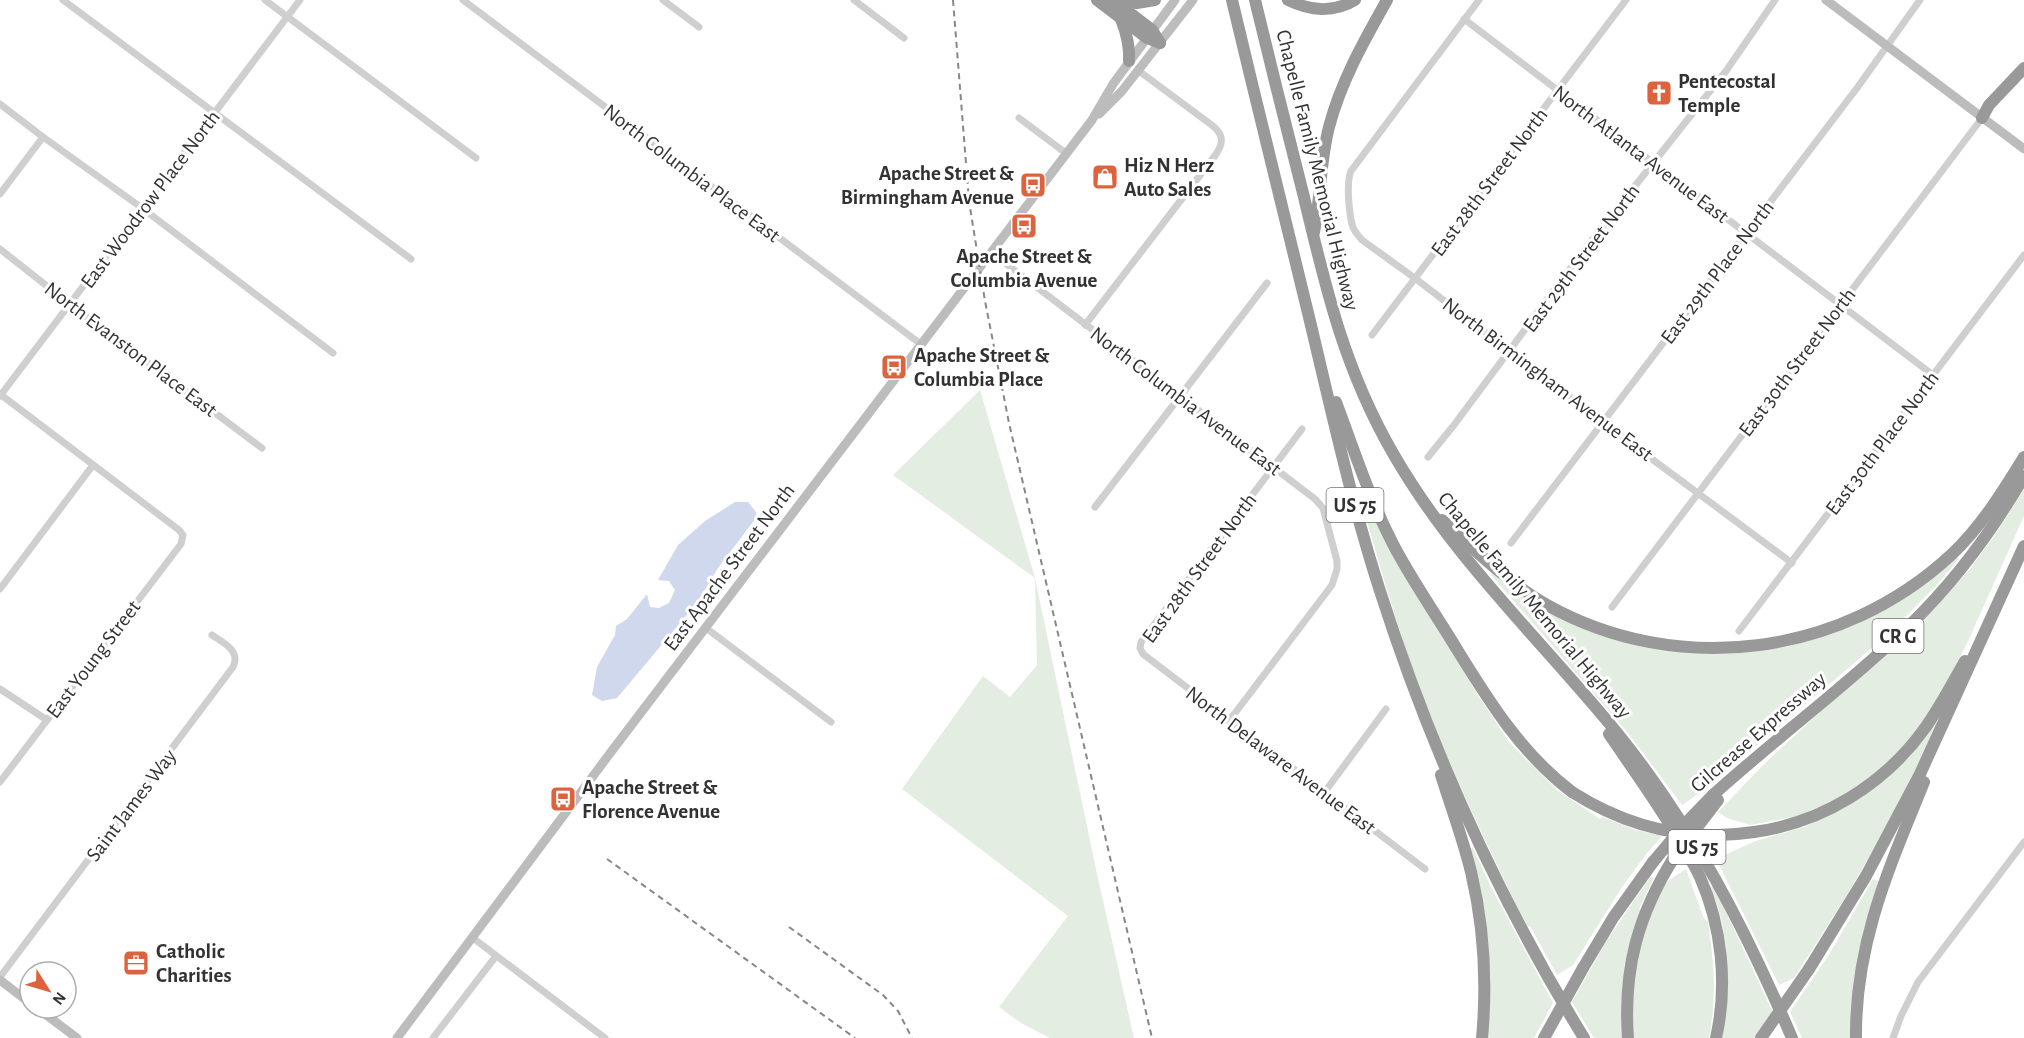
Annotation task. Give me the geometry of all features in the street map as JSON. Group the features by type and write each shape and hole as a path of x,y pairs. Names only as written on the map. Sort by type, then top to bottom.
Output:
{"highway":[{"path":"1097,0 1120,18 1149,34"},
{"path":"1113,0 1160,43"},
{"path":"1120,0 1137,3 1155,0"},
{"name":"Chapelle Family Memorial Highway","path":"1256,0 1333,315 1351,367 1376,424 1421,501 1451,541 1616,732 1676,812 1740,922 1792,1038"},
{"path":"1288,0 1305,7 1323,9 1341,6 1355,0"},
{"path":"1313,237 1319,206 1325,147 1335,106 1351,67 1387,0"},
{"name":"Chapelle Family Memorial Highway","path":"1233,3 1357,514 1380,589 1428,724 1465,814 1537,957 1584,1038"},
{"path":"1120,18 1127,36 1129,61"},
{"path":"1982,118 1989,105 2024,68"},
{"path":"1982,118 2024,77"},
{"path":"1317,350 1376,507 1395,547 1474,678 1508,727 1536,760 1572,792 1604,810 1647,827 1714,836 1754,832 1798,823 1868,786 1894,764 1932,718 2001,598"},
{"path":"1421,501 1497,571 1529,594 1564,614 1607,632 1654,643 1696,648 1743,648 1793,640 1839,625 1880,606 1903,592 1936,568 1964,540 1990,509 2024,457"},
{"name":"Gilcrease Expressway","path":"1544,1038 1613,918 1653,862 1685,824 1715,798 1743,768 1912,624 1972,555 2004,510 2024,476"},
{"path":"1761,1038 1809,969 1866,876 1943,726 2024,546"},
{"path":"1856,1038 1857,1006 1864,955 1870,924 1883,882 1981,642"},
{"path":"1403,656 1471,872 1483,953 1485,1001 1482,1038"},
{"path":"1568,677 1663,813 1700,876 1714,919 1720,953 1722,987 1716,1038"},
{"path":"1628,1038 1627,992 1631,960 1644,916 1662,877 1715,798"}],"main road":[{"name":"East Apache Street North","path":"397,1038 1067,154 1092,120 1129,61 1175,0"},
{"name":"East Apache Street North","path":"1092,120 1139,71 1192,0"},
{"path":"1826,0 2024,149"},
{"path":"0,979 18,993"},
{"path":"53,1020 76,1038"}],"street":[{"path":"63,0 411,259"},
{"path":"265,0 476,158"},
{"name":"East Woodrow Place North","path":"0,395 71,305 300,0"},
{"name":"North Columbia Place East","path":"463,0 922,345"},
{"path":"663,0 699,27"},
{"path":"854,0 904,38"},
{"path":"1464,20 1479,0"},
{"name":"East 28th Street North","path":"1372,335 1626,0"},
{"name":"East 29th Street North","path":"1428,457 1726,70 1775,0"},
{"name":"East 29th Place North","path":"1511,543 1747,234 1920,0"},
{"name":"North Atlanta Avenue East","path":"1464,20 1933,375"},
{"name":"North Birmingham Avenue East","path":"1464,20 1351,171 1348,183 1352,225 1355,232 1362,240 1602,422 1792,563"},
{"path":"1085,325 1222,144 1221,134 1213,126 1139,71"},
{"path":"0,104 333,353"},
{"path":"1019,118 1067,154"},
{"name":"East 30th Street North","path":"1612,607 1982,118"},
{"path":"0,194 43,137"},
{"name":"North Evanston Place East","path":"0,249 262,448"},
{"name":"North Columbia Avenue East","path":"992,253 1181,395 1315,499 1323,508 1337,561 1336,576 1332,585 1229,721"},
{"name":"East 30th Place North","path":"1739,631 2024,255"},
{"path":"1095,507 1267,283"},
{"path":"0,395 93,465 0,589"},
{"name":"East 28th Street North","path":"1140,648 1143,639 1302,429"},
{"name":"East Young Street","path":"0,782 181,544 183,535 179,530 93,465"},
{"path":"706,628 831,722"},
{"name":"Saint James Way","path":"0,979 233,667 235,653 212,634"},
{"name":"North Delaware Avenue East","path":"1140,648 1143,654 1229,721 1425,869"},
{"path":"0,689 47,720"},
{"path":"1324,793 1386,709"},
{"path":"1893,1038 1918,982 2024,842"},
{"path":"472,938 605,1038"},
{"path":"433,1038 496,956"}],"shaded area":[{"path":"980,390 1035,578 893,475"},
{"path":"2024,489 2024,516 1969,639 1938,701 1916,733 1890,762 1863,783 1831,802 1798,816 1750,825 1727,818 1718,812 1765,763 1934,607 1970,569"},
{"path":"1374,514 1433,620 1509,742 1557,790 1600,819 1602,817 1636,830 1662,836 1622,887 1573,965 1557,975 1530,926 1527,927 1471,810 1432,720 1405,646 1365,515"},
{"path":"1955,556 1959,559 1935,587 1884,638 1703,791 1682,805 1628,733 1491,575 1493,572 1525,596 1662,649 1819,637"},
{"path":"1035,578 1134,1038 1050,1038 1021,1023 999,1007 1068,916 902,789 983,676 1010,697 1037,665"},
{"path":"1936,722 1938,724 1891,820 1845,898 1794,978 1779,985 1716,859 1753,842 1804,827 1851,804 1880,783"},
{"path":"1473,848 1491,887 1553,1003 1534,1038 1487,1038 1468,849"},
{"path":"1686,869 1704,919 1708,922 1714,994 1709,1038 1633,1038 1631,1000 1641,936 1661,891 1668,881"},
{"path":"1651,876 1654,878 1639,909 1641,910 1627,957 1624,1038 1594,1038 1572,1002 1607,940"},
{"path":"1873,879 1879,881 1852,1038 1802,1038 1790,1012 1830,953"},
{"path":"1714,886 1773,1013 1754,1038 1722,1038 1727,961 1722,923 1709,887"}],"water":[{"path":"735,502 748,502 756,512 756,518 718,568 696,604 617,698 602,701 592,695 597,667 615,635 616,626 627,619 647,594 650,607 659,608 669,603 675,590 669,581 658,580 678,545 705,521"}],"railway":[{"path":"953,0 969,201 985,301 1009,423 1152,1038"},
{"path":"607,859 855,1038"},
{"path":"789,927 883,995 898,1011 912,1038"}],"place":[{"name":"Pentecostal Temple","path":"1659,93"},
{"name":"Hiz N Herz Auto Sales","path":"1105,177"},
{"name":"Apache Street & Birmingham Avenue","path":"1033,185"},
{"name":"Apache Street & Columbia Avenue","path":"1024,226"},
{"name":"Apache Street & Columbia Place","path":"894,367"},
{"name":"Apache Street & Florence Avenue","path":"563,799"},
{"name":"Catholic Charities","path":"136,963"}]}
